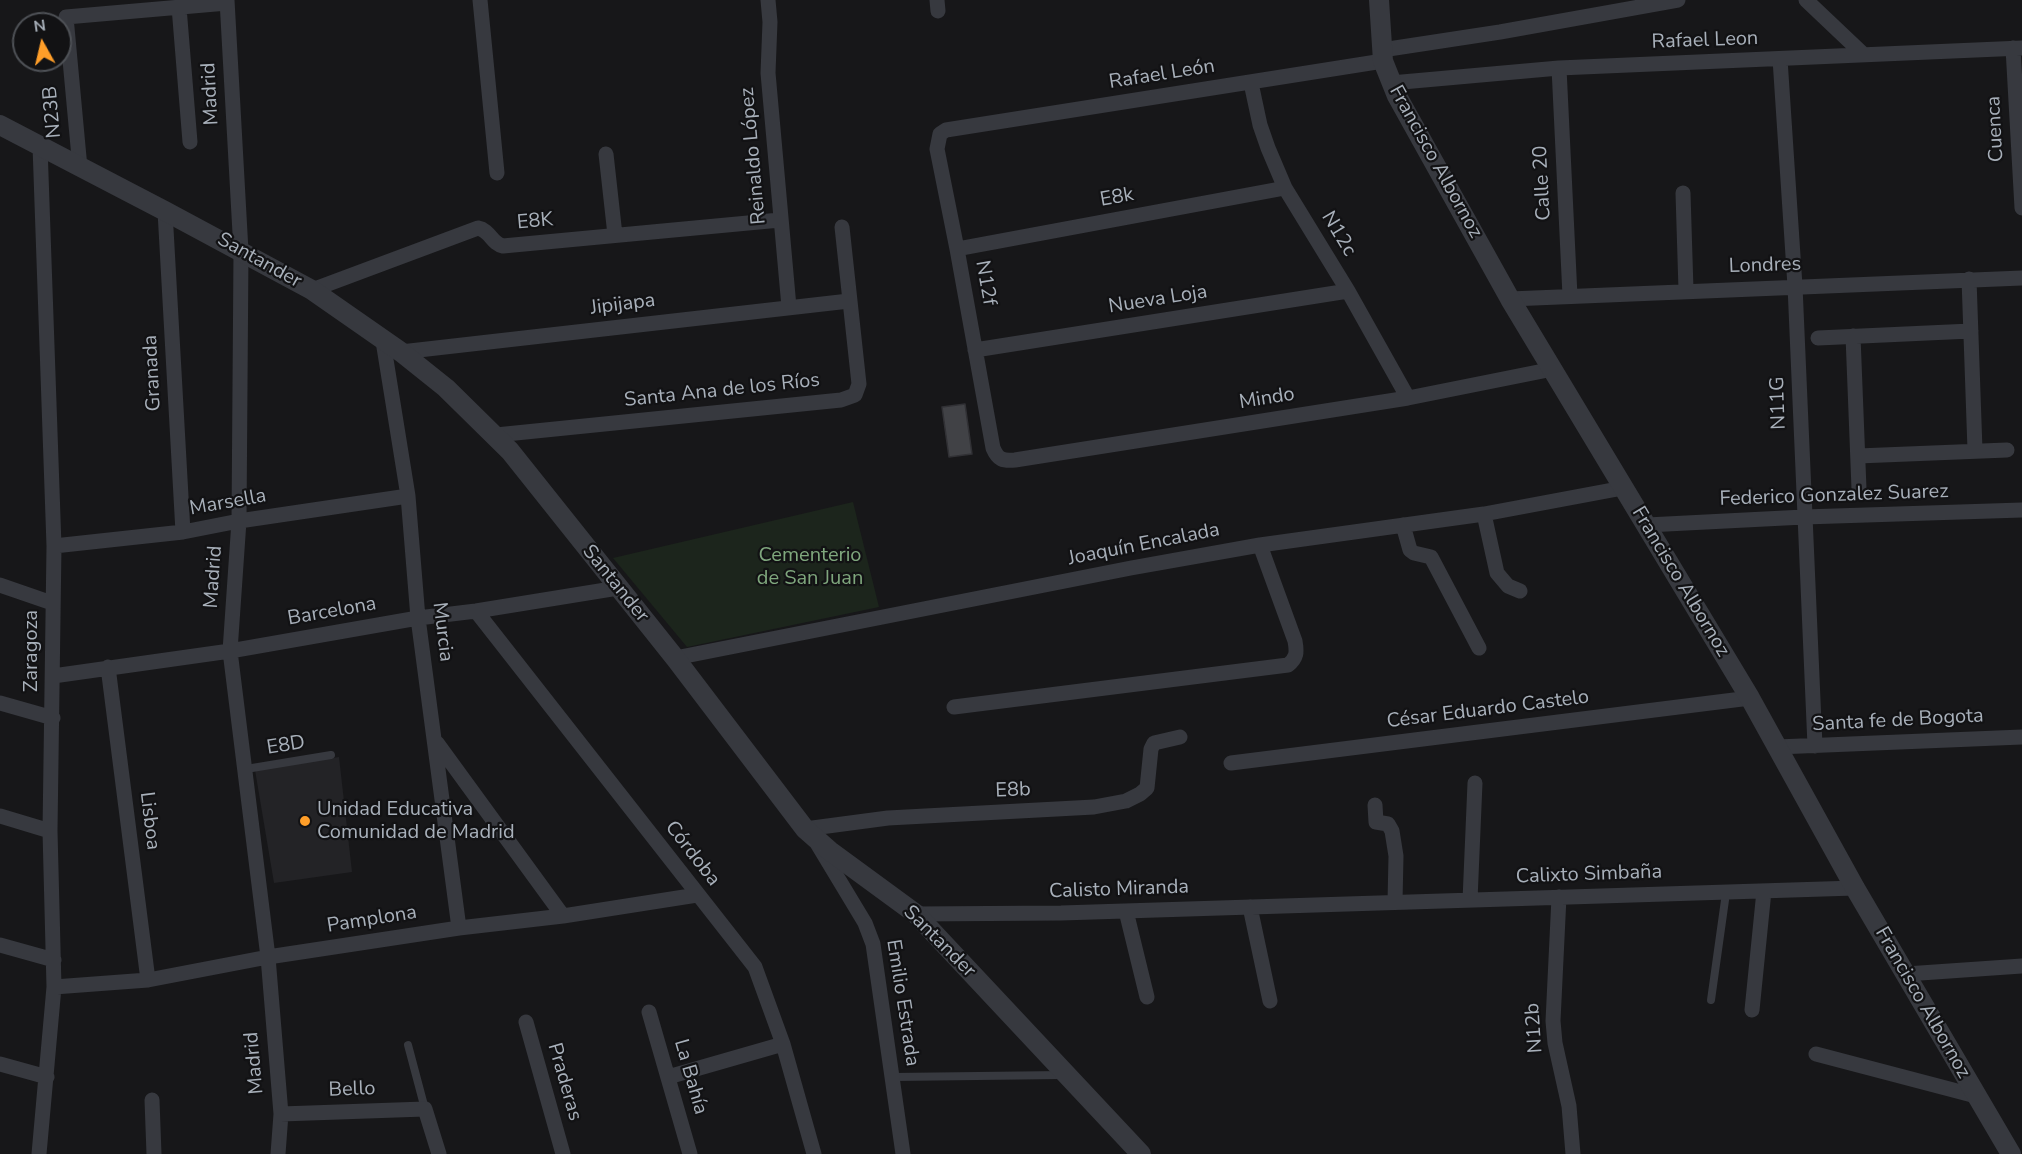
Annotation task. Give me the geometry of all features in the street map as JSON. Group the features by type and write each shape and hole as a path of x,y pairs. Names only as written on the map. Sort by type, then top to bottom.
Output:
{"street":[{"path":"480,0 497,173"},
{"name":"Reinaldo López","path":"768,0 770,22 768,73 789,308"},
{"name":"Francisco Albornoz","path":"1379,0 1383,56 1391,83 1510,298 1750,698 1855,888 2011,1154"},
{"name":"Rafael León","path":"946,129 1251,83 1500,32 1678,0"},
{"path":"1806,0 1864,55"},
{"path":"190,142 179,7 227,1"},
{"name":"Madrid","path":"227,1 241,251 239,521 230,651 268,957 281,1114 278,1154"},
{"name":"N23B","path":"80,168 66,17 179,7"},
{"name":"Rafael Leon","path":"1391,83 1559,68 2017,48"},
{"name":"Cuenca","path":"2017,48 2022,208"},
{"name":"N11G","path":"1780,58 1795,286 1815,746"},
{"name":"Calle 20","path":"1559,68 1570,296"},
{"name":"N12c","path":"1251,83 1265,140 1285,188 1348,291 1408,398"},
{"name":"Santander","path":"0,126 312,290 401,352 446,388 496,435 675,658 809,833 916,914 1141,1154"},
{"name":"N12f","path":"946,129 940,134 937,149 993,448"},
{"name":"Zaragoza","path":"39,1154 54,987 50,831 54,546 40,146"},
{"path":"606,154 615,235"},
{"name":"E8k","path":"957,249 1285,188"},
{"path":"1683,194 1686,290"},
{"name":"Granada","path":"165,211 183,532"},
{"name":"E8K","path":"312,290 478,228 503,246 780,220"},
{"name":"Santa Ana de los Ríos","path":"496,435 849,398 855,395 859,384 842,227"},
{"name":"Londres","path":"1510,298 2022,278"},
{"path":"1969,279 1975,450"},
{"name":"Nueva Loja","path":"975,350 1348,291"},
{"name":"Jipijapa","path":"401,352 849,301"},
{"path":"1818,338 1971,331"},
{"path":"1853,336 1859,489"},
{"name":"Murcia","path":"383,341 408,496 418,618 459,928"},
{"name":"Mindo","path":"993,448 999,459 1015,460 1408,398 1553,369"},
{"path":"1858,456 2007,450"},
{"name":"Joaquín Encalada","path":"675,658 1131,568 1260,545 1484,514 1623,488"},
{"name":"Marsella","path":"54,546 183,532 239,521 408,496"},
{"name":"Federico Gonzalez Suarez","path":"1647,525 2022,510"},
{"path":"1484,514 1497,573 1508,586 1520,591"},
{"path":"1403,525 1410,550 1414,554 1431,557 1479,648"},
{"path":"954,707 1288,665 1295,659 1295,641 1260,545"},
{"path":"0,585 52,603"},
{"name":"Barcelona","path":"53,676 230,651 418,618 618,588"},
{"name":"Córdoba","path":"476,611 754,967 783,1044 814,1154"},
{"name":"Lisboa","path":"108,668 148,980"},
{"name":"César Eduardo Castelo","path":"1232,763 1750,698"},
{"path":"0,703 53,718"},
{"name":"E8b","path":"809,833 888,818 1114,805 1133,798 1147,788 1151,749 1154,743 1180,737"},
{"name":"Santa fe de Bogota","path":"1777,747 2022,737"},
{"path":"435,741 563,916"},
{"path":"1470,900 1475,783"},
{"path":"1374,805 1376,822 1388,824 1394,843 1395,902"},
{"path":"0,816 50,831"},
{"name":"Emilio Estrada","path":"809,833 865,923 873,944 903,1154"},
{"name":"Calixto Simbaña","path":"1324,905 1855,888"},
{"path":"1752,1010 1764,891"},
{"name":"Pamplona","path":"54,987 148,980 268,957 459,928 563,916 697,896"},
{"name":"N12b","path":"1559,897 1553,1021 1555,1043 1569,1106 1573,1154"},
{"name":"Calisto Miranda","path":"916,914 1324,905"},
{"path":"1250,907 1270,1001"},
{"path":"1126,911 1147,997"},
{"path":"0,945 54,960"},
{"path":"1906,974 2022,966"},
{"name":"La Bahía","path":"649,1012 690,1154"},
{"name":"Praderas","path":"526,1022 563,1154"},
{"path":"668,1077 783,1044"},
{"path":"1816,1054 1976,1096"},
{"path":"0,1064 47,1077"},
{"path":"152,1100 154,1154"},
{"path":"425,1109 439,1154"},
{"name":"Bello","path":"281,1114 425,1109"}],"lane":[{"name":"E8D","path":"246,769 331,755"},
{"path":"1711,1000 1726,892"},
{"path":"408,1045 425,1109"},
{"path":"893,1077 1066,1075"}],"shaded area":[{"name":"Unidad Educativa Comunidad de Madrid","path":"339,757 352,872 274,883 255,770"}],"green space":[{"name":"Cementerio de San Juan","path":"853,502 879,607 687,647 613,558"}],"building":[{"path":"965,404 972,454 949,457 942,407"}],"place":[{"name":"Unidad Educativa Comunidad de Madrid","path":"305,821"}]}
